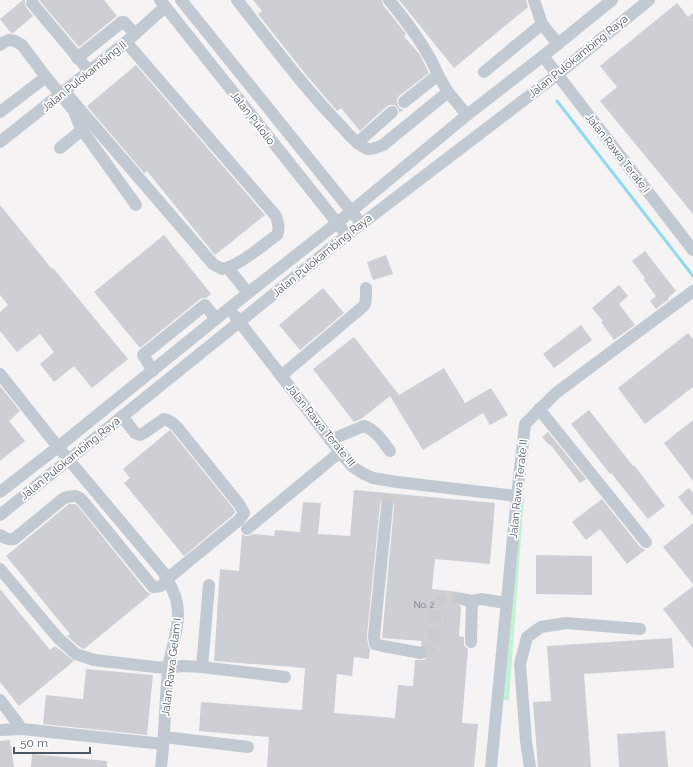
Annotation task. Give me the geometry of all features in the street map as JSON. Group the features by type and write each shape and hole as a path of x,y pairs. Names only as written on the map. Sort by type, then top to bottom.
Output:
{"street":[{"name":"Jalan Pulolio","path":"181,0 362,223"},
{"path":"238,0 300,80 327,112 358,143 368,149 375,149 382,146 448,92"},
{"path":"389,0 417,38 433,63 448,92 467,115"},
{"path":"534,0 542,24 558,44"},
{"name":"Jalan Pulokambing Raya","path":"0,492 153,371 248,293 352,211 467,115 612,0"},
{"name":"Jalan Pulokambing Raya","path":"0,515 362,223 558,74 648,0"},
{"path":"32,4 89,71"},
{"name":"Jalan Pulolio","path":"162,4 347,235"},
{"name":"Jalan Pulokambing II","path":"0,142 131,38 162,4"},
{"path":"0,45 9,40 15,41 22,45 46,77 62,92 213,264 222,269 228,268 277,235 279,224 276,216 131,38 124,22 122,22 77,58"},
{"path":"484,72 542,24"},
{"name":"Jalan Rawa Terate I","path":"543,56 693,250"},
{"path":"404,102 438,75"},
{"path":"0,112 46,77"},
{"path":"62,92 74,111 82,130 136,205"},
{"path":"358,143 392,112"},
{"path":"60,148 82,130"},
{"path":"228,268 248,293"},
{"path":"281,376 364,306 366,303 366,288"},
{"name":"Jalan Rawa Terate II","path":"491,767 516,496 525,424 556,393 691,292"},
{"path":"153,371 143,355 205,305 216,320"},
{"name":"Jalan Rawa Terate III","path":"229,309 330,440 353,467 389,487 516,496"},
{"name":"Jalan Rawa Gelam I","path":"0,374 58,447 163,572 177,602 178,625 168,668 161,767"},
{"path":"540,409 646,542"},
{"path":"0,535 9,540 14,539 64,498 78,496 153,587 160,587 164,585 167,579 239,520 244,513 239,504 172,422 164,419 140,435 136,433 122,416"},
{"path":"330,440 364,426 375,432 390,451"},
{"path":"248,529 340,452"},
{"path":"387,506 374,636 375,644 421,653"},
{"path":"0,569 58,638 76,654 94,660 168,668 182,666 202,667 285,677"},
{"path":"202,667 209,585"},
{"path":"471,642 467,600 506,603"},
{"path":"530,767 526,741 520,664 527,637 541,627 566,623 640,629"},
{"path":"0,700 22,729"},
{"path":"0,730 22,729 248,746"}],"green space":[{"path":"517,496 524,497 509,701 498,698"}],"building":[{"path":"23,0 25,0 26,7 33,16 13,33 11,33 0,19"},
{"path":"39,0 104,0 117,16 79,47"},
{"path":"253,0 382,0 383,5 406,34 404,36 420,55 429,73 399,96 397,99 398,106 401,109 404,109 399,113 399,110 394,105 387,106 360,131 341,108 337,111 307,76 258,14 262,11"},
{"path":"399,0 526,0 528,7 454,68"},
{"path":"677,3 688,17 693,13 693,214 600,101 617,87 600,66"},
{"path":"136,65 265,215 215,255 147,171 144,173 87,106"},
{"path":"0,205 128,359 92,388 74,366 54,382 40,364 54,352 40,334 17,352 0,331 0,312 8,305 0,295"},
{"path":"164,235 211,294 206,298 200,299 140,348 94,292"},
{"path":"645,251 676,291 668,298 669,299 656,309 650,301 656,296 632,261"},
{"path":"386,255 393,274 373,280 367,262"},
{"path":"619,285 628,296 619,304 635,325 614,340 601,322 603,321 592,308"},
{"path":"323,288 344,313 300,350 279,325"},
{"path":"581,325 592,340 554,368 543,354"},
{"path":"688,333 693,339 693,387 645,424 618,388"},
{"path":"354,337 399,395 444,368 465,403 491,388 508,415 490,425 483,413 423,450 390,396 361,419 354,422 313,369"},
{"path":"0,386 20,411 9,421 25,441 0,461"},
{"path":"589,410 665,506 648,519 571,424"},
{"path":"693,420 693,481 664,443"},
{"path":"170,430 235,512 184,556 124,483 130,478 123,469"},
{"path":"548,432 586,479 580,483 550,444 549,445 542,437"},
{"path":"689,488 693,493 693,516 678,497"},
{"path":"354,490 495,503 490,564 435,559 432,589 459,592 456,594 455,601 461,607 459,636 464,637 464,645 468,649 462,723 478,724 474,767 267,767 269,737 199,731 201,702 302,710 305,668 214,661 220,569 239,571 242,534 245,536 253,534 274,536 275,530 300,532 303,502 321,503 318,534 350,536","holes":["388,499 392,500 394,507 382,638 422,641 421,645 426,648 428,655 424,660 415,660 413,686 398,685 395,718 334,713 337,674 352,676 354,657 369,659 370,649 367,635 380,505 381,501"]},
{"path":"602,499 640,547 645,550 627,564 600,529 586,540 572,522"},
{"path":"69,504 77,505 147,592 151,594 84,649 67,636 70,634 6,556"},
{"path":"693,523 693,584 663,547"},
{"path":"536,555 592,556 592,595 536,594"},
{"path":"693,586 693,648 663,609"},
{"path":"0,589 50,650 55,646 74,661 19,706 0,682"},
{"path":"672,638 674,668 584,674 591,767 538,767 533,702 551,701 547,646"},
{"path":"86,669 153,675 147,735 43,724 46,695 83,699"},
{"path":"665,731 668,767 619,767 617,734"},
{"path":"10,740 14,767 0,767 0,741"},
{"path":"32,754 107,761 107,767 31,767"}],"waterway":[{"path":"557,101 693,276"}],"tunnel":[{"path":"387,506 389,493"},
{"path":"421,653 428,650 432,644 434,637 435,613 440,601 446,598 462,599"}]}
